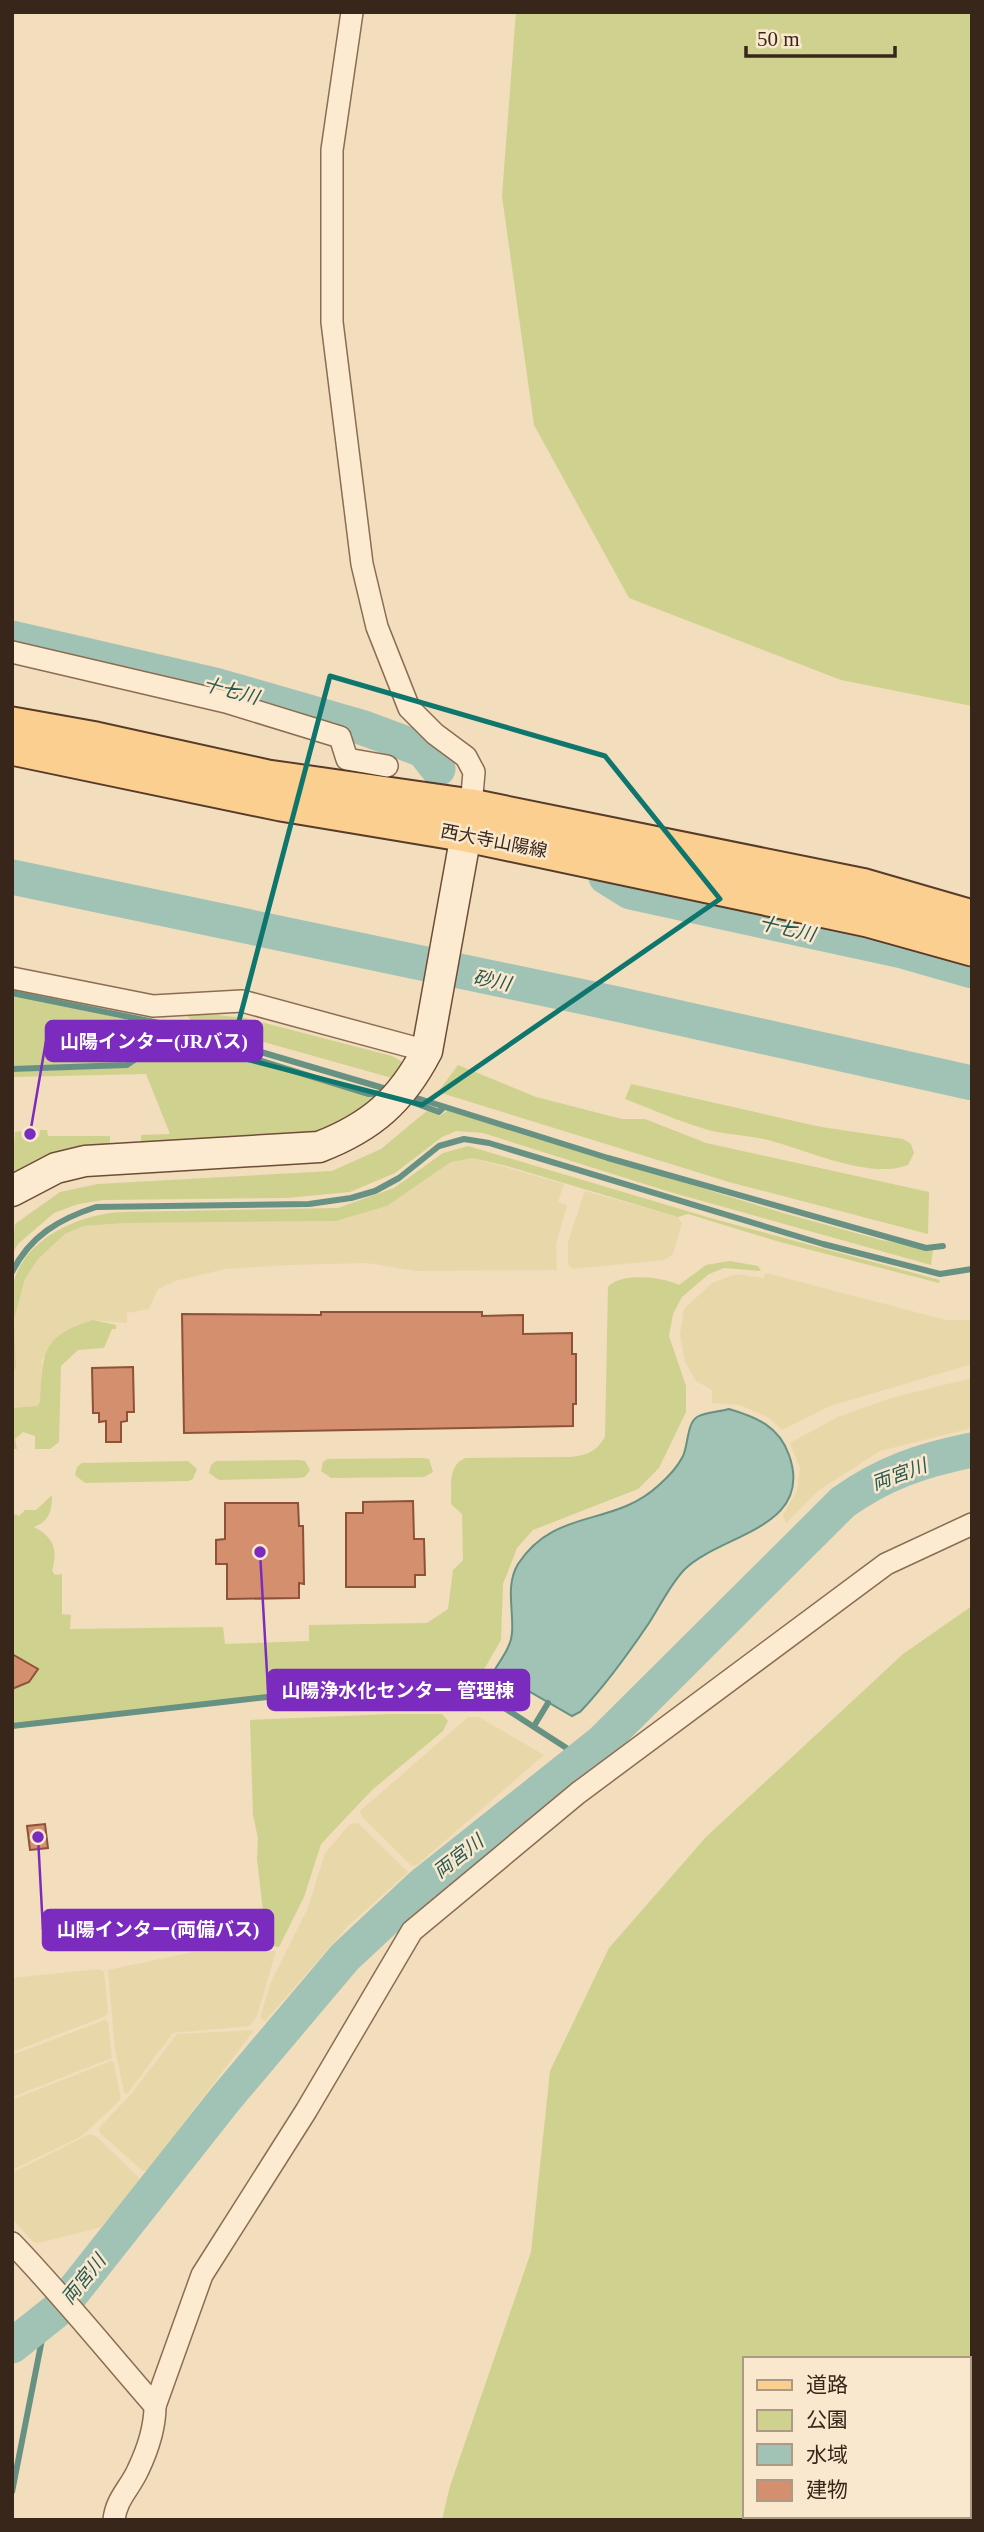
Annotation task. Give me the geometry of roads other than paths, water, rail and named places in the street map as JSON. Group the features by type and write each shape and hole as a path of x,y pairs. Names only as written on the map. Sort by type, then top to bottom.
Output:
{"main road":[{"name":"西大寺山陽線","path":"12,724 96,739 469,820 868,920 972,949"},
{"name":"西大寺山陽線","path":"12,748 281,804 469,820 865,886 972,917"}],"street":[{"path":"12,1191 56,1168 85,1161 319,1147 350,1135 378,1116 415,1075 429,1042 469,820 474,772 466,757 435,734 410,708 392,670 362,564 332,323 332,150 352,12"},
{"path":"12,652 226,702 340,737 346,759 387,766"},
{"path":"12,978 153,1006 242,1001 429,1042"},
{"path":"114,2520 116,2506 138,2472 155,2427 155,2406 202,2275 306,2111 412,1931 578,1793 886,1564 972,1524"},
{"path":"12,2243 55,2288 73,2313 155,2406"}],"water":[{"path":"729,1409 765,1424 785,1445 793,1479 789,1499 777,1514 685,1569 625,1658 580,1712 572,1716 494,1671 510,1643 514,1572 533,1546 567,1525 623,1507 641,1498 662,1482 678,1464 685,1452 689,1429 694,1420 704,1414"}],"waterway":[{"name":"十七川","path":"12,638 215,685 361,727 423,750 438,769"},
{"name":"砂川","path":"12,877 617,1004 972,1083"},
{"name":"十七川","path":"606,877 630,892 902,951 972,971"},
{"path":"12,993 169,1025 390,1090"},
{"path":"12,1069 127,1065 174,1034 368,1094 388,1093"},
{"path":"407,1095 608,1158 926,1248 943,1246"},
{"path":"404,1099 439,1112 444,1107"},
{"path":"12,1272 28,1248 47,1231 70,1217 96,1207 309,1204 351,1198 375,1191 399,1178 439,1146 464,1139 489,1143 823,1244 940,1274 972,1269"},
{"name":"両宮川","path":"12,2346 61,2307 226,2098 345,1957 421,1886 602,1742 843,1502 889,1475 937,1458 972,1450"},
{"path":"12,1726 276,1696 471,1693 506,1709 582,1758"},
{"path":"534,1726 548,1703"},
{"path":"12,2492 46,2319"}],"place":[{"name":"山陽インター(JRバス)","path":"30,1134"},
{"name":"山陽浄水化センター 管理棟","path":"260,1552"},
{"name":"山陽インター(両備バス)","path":"38,1837"}]}
